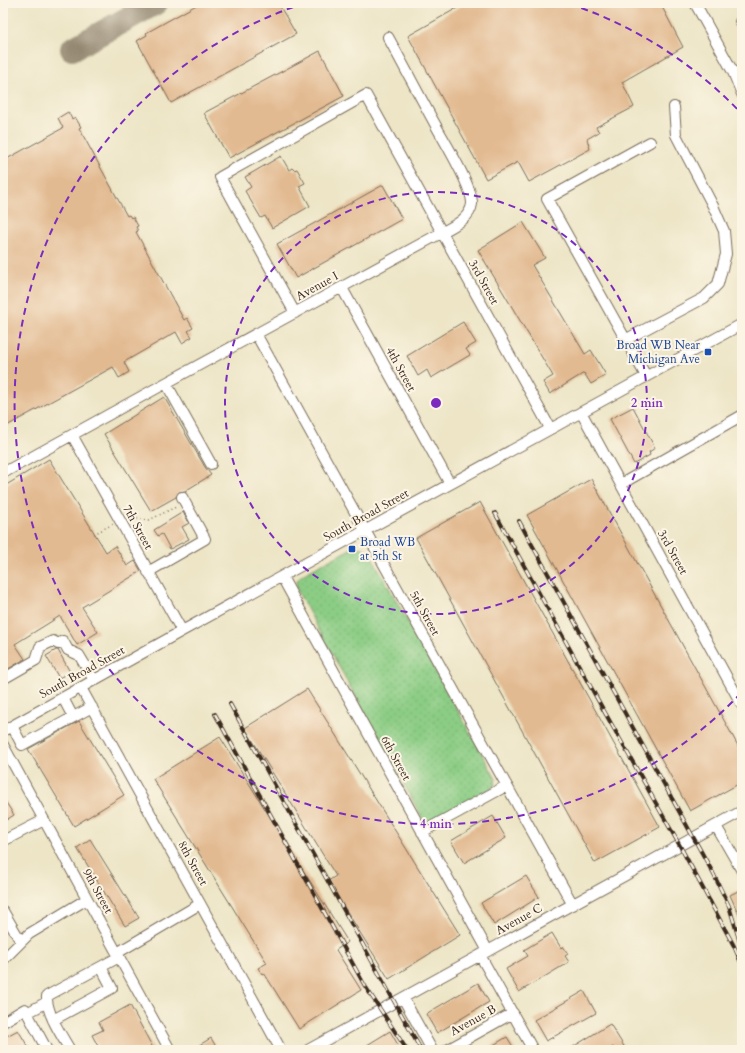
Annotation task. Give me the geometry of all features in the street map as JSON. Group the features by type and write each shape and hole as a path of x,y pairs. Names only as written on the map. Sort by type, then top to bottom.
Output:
{"street":[{"path":"694,3 733,72 742,94"},
{"name":"Avenue I","path":"3,473 442,233 466,217 472,205 462,173 388,37"},
{"path":"733,72 742,67"},
{"path":"733,72 742,84"},
{"name":"3rd Street","path":"295,313 220,177 366,95 550,428"},
{"path":"625,340 704,298 718,284 726,254 724,231 713,206 676,135 674,107"},
{"path":"646,376 548,199 650,142"},
{"name":"4th Street","path":"342,288 450,484"},
{"name":"South Broad Street","path":"7,729 550,428 742,324"},
{"name":"5th Street","path":"256,334 573,905"},
{"path":"166,383 211,464"},
{"name":"3rd Street","path":"581,412 742,704"},
{"path":"621,484 741,416 742,417"},
{"name":"7th Street","path":"72,435 182,631"},
{"path":"148,572 204,539 183,500"},
{"name":"6th Street","path":"282,577 422,832 533,1050"},
{"path":"3,679 36,660 40,647 53,641 58,644 63,641 68,650 79,655 94,680"},
{"name":"8th Street","path":"82,688 281,1050"},
{"path":"63,698 73,717"},
{"path":"7,729 22,745 92,707"},
{"name":"9th Street","path":"3,745 170,1050"},
{"path":"422,832 506,786"},
{"name":"Avenue C","path":"308,1050 742,811"},
{"path":"3,841 44,820"},
{"path":"716,826 742,872"},
{"path":"3,960 29,934 87,899"},
{"path":"70,1050 53,1020 47,1002 47,996 101,967 200,904"},
{"path":"3,910 21,942"},
{"path":"53,1020 112,988 101,967"},
{"path":"403,998 432,1050"},
{"path":"27,1013 47,1002"},
{"path":"3,1022 26,1009 47,1050"},
{"name":"Avenue B","path":"447,1050 513,1013"}],"path":[{"path":"94,534 120,521 131,518 149,520 183,500"}],"green space":[{"path":"354,547 363,548 369,552 496,779 494,787 431,822 424,821 297,589 297,581 302,575"}],"building":[{"path":"200,3 278,3 296,34 171,103 137,41 147,35 146,33"},
{"path":"466,3 660,3 683,47 622,82 634,107 596,127 599,132 587,139 590,149 529,182 518,162 486,179 408,36"},
{"path":"320,51 344,96 229,158 204,113"},
{"path":"68,112 72,119 75,117 81,127 79,128 127,216 129,215 131,218 133,217 138,226 136,227 138,231 136,232 184,320 187,318 193,328 188,331 192,337 182,343 176,332 124,362 129,372 119,378 113,367 3,428 3,161 63,128 58,118"},
{"path":"281,156 289,170 292,168 294,170 297,169 305,183 299,186 310,206 272,228 265,216 261,218 245,191 251,187 245,177"},
{"path":"383,185 402,219 296,278 277,244"},
{"path":"523,222 545,258 532,265 585,354 591,350 606,375 591,384 584,373 550,394 543,382 553,376 478,250"},
{"path":"463,322 476,343 466,349 470,355 431,378 427,370 418,376 407,356"},
{"path":"164,397 211,475 185,491 179,492 176,497 151,511 104,434"},
{"path":"633,407 655,448 649,452 650,455 634,464 610,419"},
{"path":"49,459 106,552 115,546 127,566 135,561 141,571 82,607 98,632 77,645 60,616 15,644 25,659 3,672 3,487"},
{"path":"591,479 742,753 742,782 690,811 527,515"},
{"path":"480,502 660,827 595,863 416,538"},
{"path":"183,512 189,523 182,527 189,539 170,549 162,534 158,536 154,530"},
{"path":"58,650 70,672 59,678 46,656"},
{"path":"307,689 460,935 389,979 328,881 336,876 245,728"},
{"path":"79,721 124,795 74,826 28,749"},
{"path":"220,737 348,942 336,950 361,990 299,1029 264,973 262,974 258,968 267,963 153,779"},
{"path":"3,798 14,815 3,822"},
{"path":"493,816 506,838 464,863 451,841"},
{"path":"90,839 139,918 125,926 77,848"},
{"path":"526,876 539,897 494,925 481,903"},
{"path":"742,889 742,922 730,895"},
{"path":"552,933 561,948 563,946 568,954 565,956 569,962 519,992 506,969 528,956 524,950"},
{"path":"478,983 489,1002 437,1033 426,1014"},
{"path":"584,991 596,1013 546,1041 534,1020"},
{"path":"130,1005 154,1050 100,1050 92,1035 103,1030 99,1022"},
{"path":"610,1024 625,1048 621,1050 615,1050 613,1047 608,1050 568,1050"},
{"path":"18,1030 30,1050 3,1050 3,1038"},
{"path":"390,1031 401,1050 359,1050"},
{"path":"507,1037 515,1050 485,1050"},
{"path":"211,1038 218,1050 191,1050"}],"taxiway":[{"path":"72,49 156,3"}],"railway":[{"path":"495,513 680,846 734,946 742,965"},
{"path":"519,521 713,873 729,906 742,949"},
{"path":"230,704 421,1050"},
{"path":"215,714 365,986 407,1050"}],"place":[{"name":"Broad WB Near Michigan Ave","path":"708,352"},
{"name":"Broad WB at 5th St","path":"352,549"}]}
